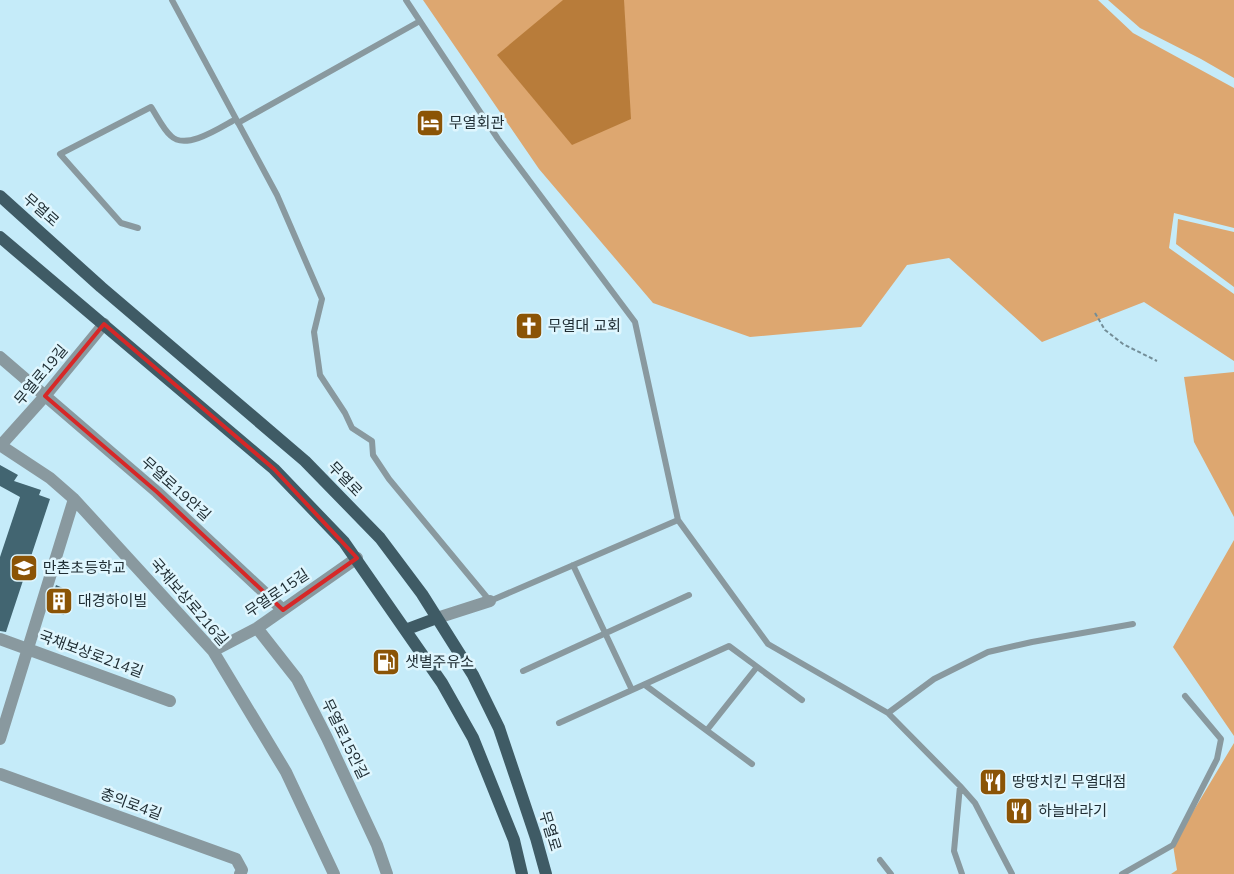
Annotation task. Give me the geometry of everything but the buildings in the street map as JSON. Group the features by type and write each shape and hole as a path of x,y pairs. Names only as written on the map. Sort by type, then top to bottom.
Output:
{"main road":[{"name":"무열로","path":"0,196 101,287 305,462 380,538 422,594 473,675 499,728 536,838 546,874"},
{"path":"0,237 274,469 344,542 357,558 442,683 472,738 514,840 521,874"},
{"path":"405,630 437,618"}],"street":[{"name":"무열로19길","path":"1,445 45,396 104,324"},
{"name":"무열로19안길","path":"0,357 157,492 283,610"},
{"name":"국채보상로216길","path":"1,445 50,478 74,499 213,651 286,772 334,874"},
{"path":"0,739 74,499"},
{"name":"무열로15길","path":"213,651 257,628 357,558"},
{"path":"437,618 490,601"},
{"name":"무열로15안길","path":"257,628 297,679 306,696 332,747 377,845 387,874"},
{"name":"국채보상로214길","path":"0,639 170,701"},
{"name":"충의로4길","path":"0,774 236,859 242,870 240,874"}],"lane":[{"path":"172,0 277,195 322,299 314,332 320,375 346,414 352,428 372,441 373,455 389,479 490,601 678,520"},
{"path":"406,0 498,139 635,322 678,520 768,644 888,713 960,786 975,803 1012,874"},
{"path":"138,228 120,223 60,154 151,106 172,138 181,141 202,137 237,121 420,21"},
{"path":"574,565 632,690"},
{"path":"523,671 689,595"},
{"path":"888,713 934,679 988,652 1133,624"},
{"path":"559,724 729,646 802,700"},
{"path":"707,730 757,667"},
{"path":"645,685 752,764"},
{"path":"1122,874 1173,845 1217,759 1221,739 1185,696"},
{"path":"960,786 954,851 962,874"},
{"path":"880,860 891,874"}],"path":[{"path":"1095,313 1105,330 1123,344 1157,361"}],"highlighted area":[{"path":"104,324 274,469 357,558 283,610 157,492 45,396"}],"shaded area":[{"path":"423,0 1098,0 1133,33 1234,88 1234,228 1174,213 1169,248 1234,294 1234,361 1144,302 1042,342 949,258 907,265 861,327 750,337 653,303 539,169"},
{"path":"563,0 624,0 631,119 572,145 497,55"},
{"path":"1108,0 1234,0 1234,78 1140,28"},
{"path":"1178,219 1234,232 1234,287 1176,244"},
{"path":"1234,372 1234,517 1194,442 1184,377"},
{"path":"1234,540 1234,736 1173,647"},
{"path":"1234,743 1234,874 1171,874 1177,870 1173,845"}],"place":[{"name":"무열회관","path":"430,123"},
{"name":"무열대 교회","path":"529,326"},
{"name":"만촌초등학교","path":"24,568"},
{"name":"대경하이빌","path":"59,601"},
{"name":"샛별주유소","path":"386,662"},
{"name":"땅땅치킨 무열대점","path":"993,782"},
{"name":"하늘바라기","path":"1019,811"}]}
